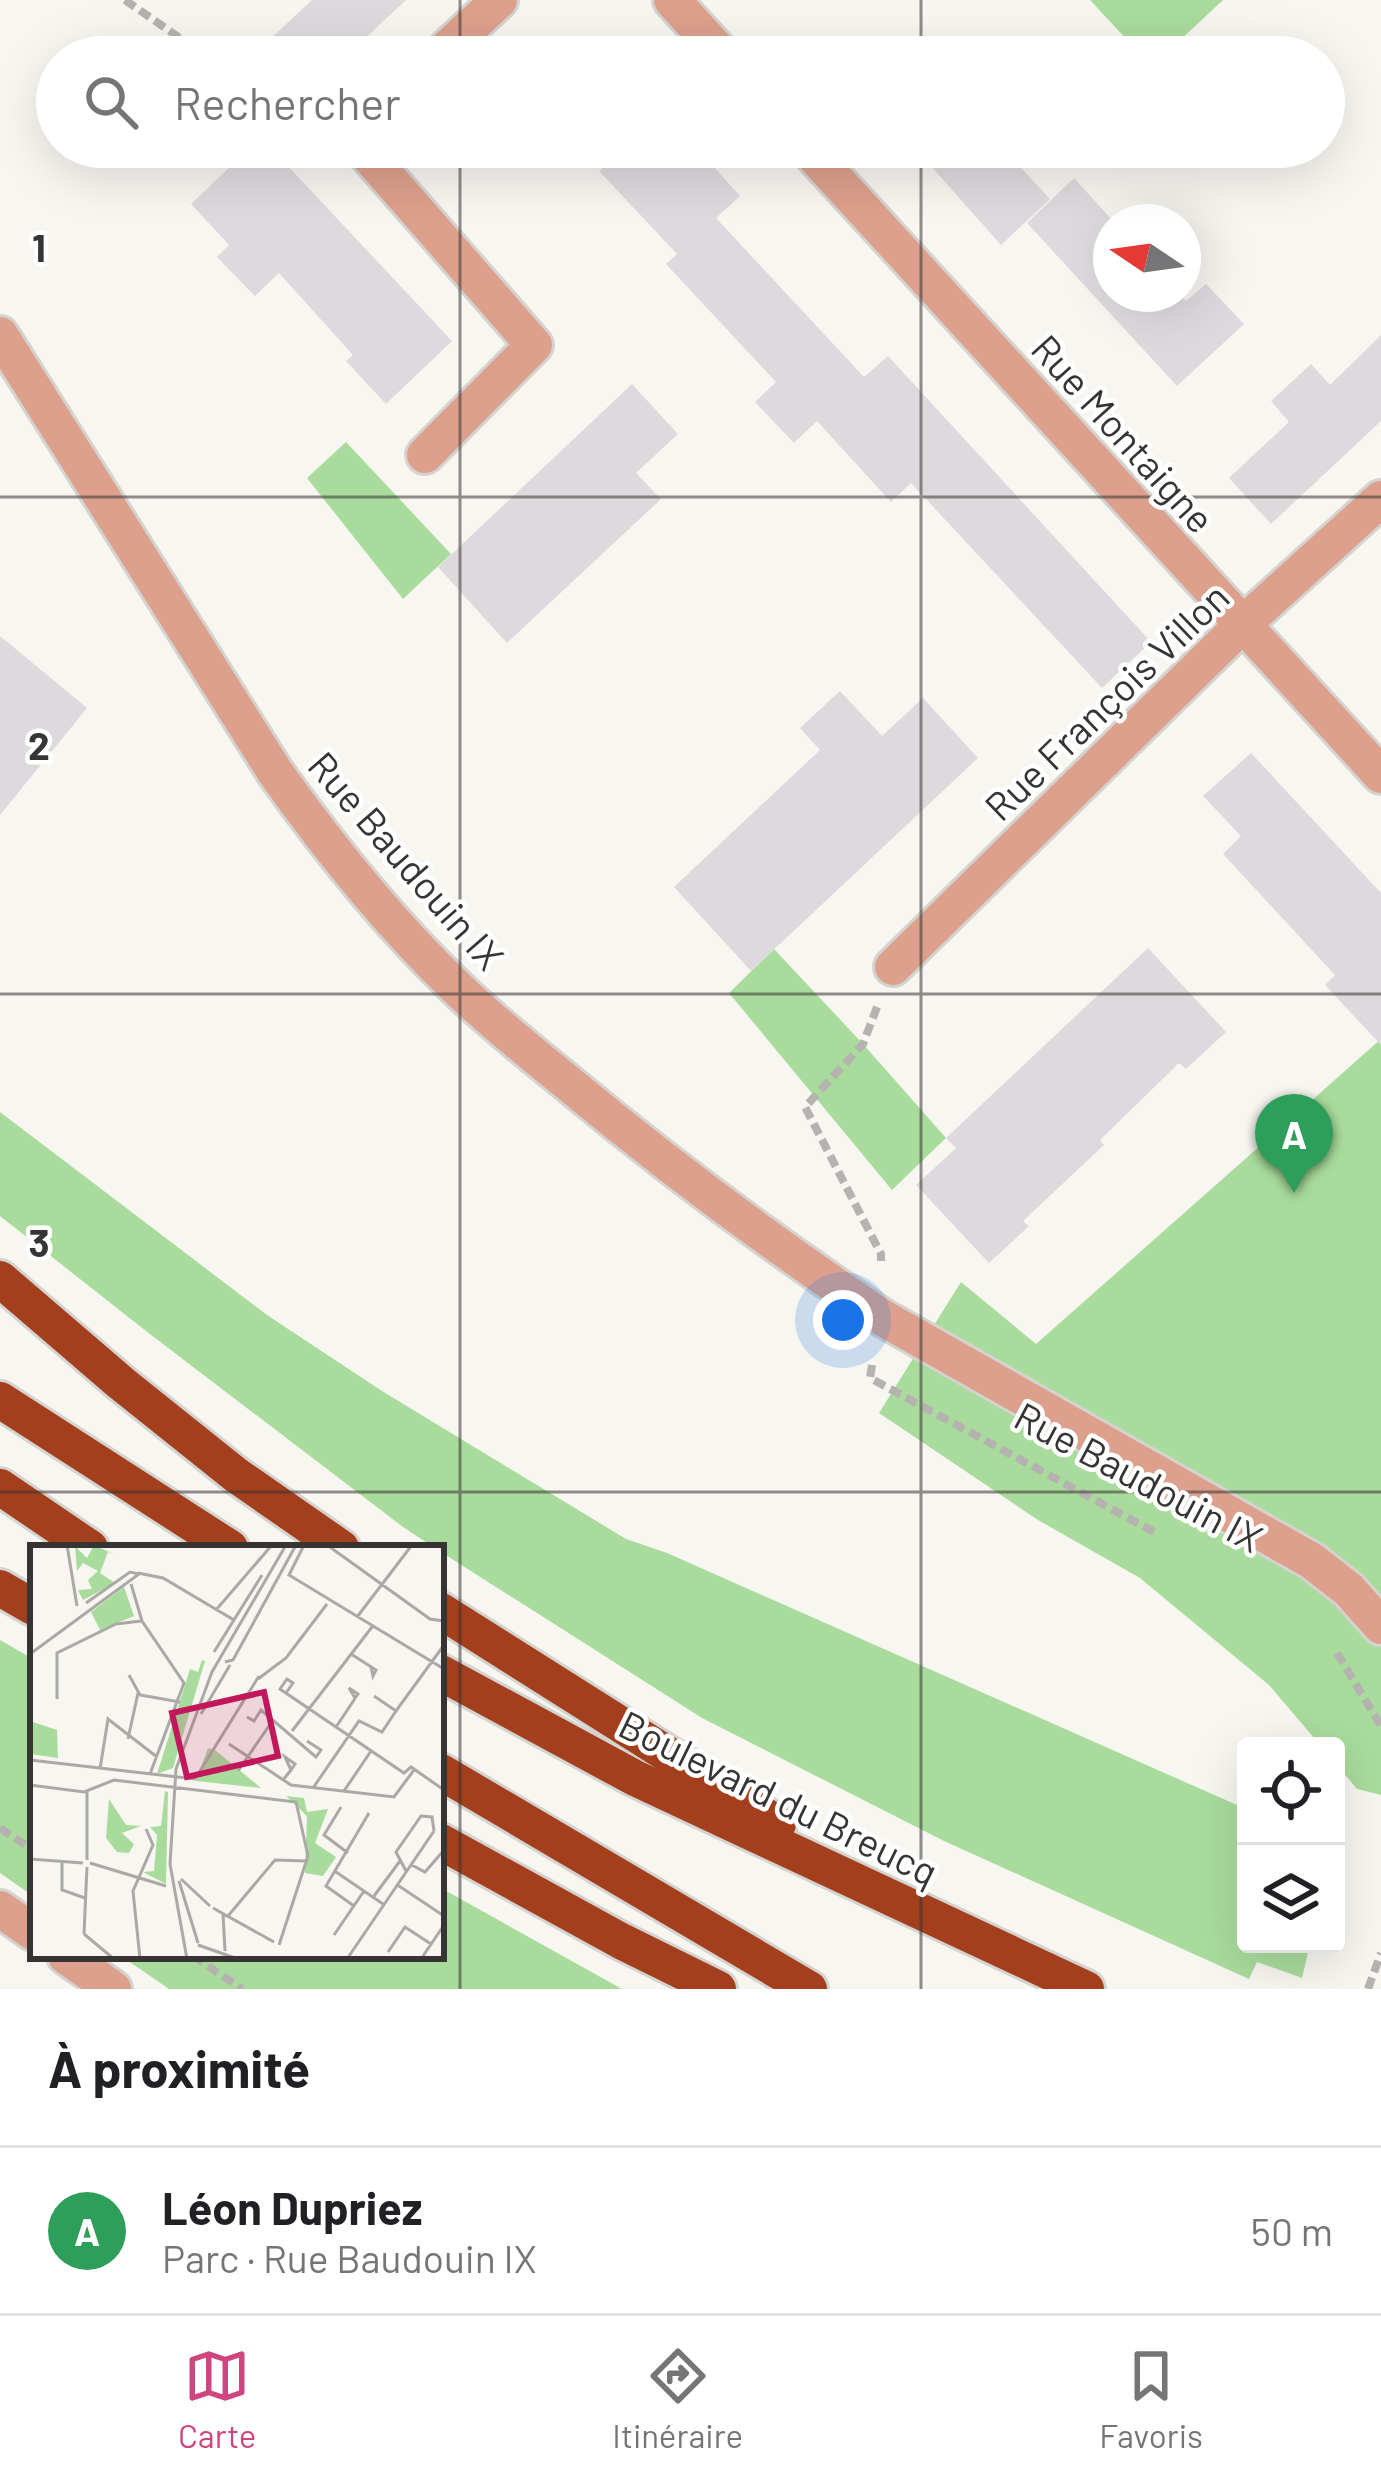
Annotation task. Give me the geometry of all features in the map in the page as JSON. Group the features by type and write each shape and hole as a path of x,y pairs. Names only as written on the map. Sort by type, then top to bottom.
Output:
{"highway":[{"path":"0,1279 236,1475 337,1545"},
{"path":"0,1400 225,1545"},
{"path":"0,1486 87,1545"},
{"path":"0,1588 30,1605"},
{"path":"444,1614 902,1903"},
{"name":"Boulevard du Breucq","path":"444,1675 634,1778 1085,1989"},
{"path":"444,1774 809,1989"},
{"path":"444,1844 718,1989"}],"street":[{"path":"460,36 499,0"},
{"path":"672,0 705,36"},
{"path":"379,168 534,345 424,454"},
{"name":"Rue Montaigne","path":"825,168 1381,775"},
{"name":"Rue Baudouin IX","path":"0,335 275,772 312,824 455,987 594,1105 765,1237 883,1318 1312,1561 1349,1590 1381,1626"},
{"name":"Rue François Villon","path":"893,967 1242,625 1381,499"},
{"path":"0,1909 30,1930"},
{"path":"71,1959 113,1989"}],"path":[{"path":"125,0 177,36"},
{"path":"883,1318 881,1254 805,1107 863,1044 893,967"},
{"name":"Rue Baudouin IX","path":"883,1318 870,1378 1162,1537"},
{"path":"1325,1640 1380,1722"},
{"path":"0,1828 30,1848"},
{"path":"1368,1989 1381,1953"},
{"path":"197,1959 242,1989"}],"green space":[{"path":"1090,0 1223,0 1184,36 1123,36"},
{"path":"346,442 451,554 403,599 307,478"},
{"path":"774,949 946,1138 892,1190 729,993"},
{"path":"1381,1039 1381,1795 1357,1789 1345,1775 1345,1737 1313,1737 1269,1685 1140,1578 1038,1520 879,1413 961,1282 1036,1344"},
{"path":"0,1112 267,1315 382,1391 626,1539 1237,1805 1237,1953 1308,1953 1302,1978 1257,1962 1249,1979 944,1841 702,1718 444,1554 444,1545 430,1545 403,1527 0,1216"},
{"path":"0,1640 30,1657 30,1894 0,1873"},
{"path":"444,1890 622,1989 169,1989 125,1959 444,1959"}],"building":[{"path":"312,0 406,0 367,36 273,36"},
{"path":"229,168 290,168 452,341 386,404 346,361 353,355 279,273 255,296 217,257 229,245 191,204"},
{"path":"715,168 740,196 716,218 864,377 888,356 1151,642 1102,688 911,483 891,502 817,421 794,443 755,402 776,382 666,264 677,254 599,171"},
{"path":"933,168 1021,168 1050,199 1001,245"},
{"path":"1074,178 1098,204 1093,204 1093,295 1027,223"},
{"path":"1206,284 1244,324 1177,386 1109,312 1201,312 1201,288"},
{"path":"1381,335 1381,421 1271,524 1229,478 1289,422 1271,401 1311,364 1330,385"},
{"path":"632,384 678,434 636,473 661,499 507,643 438,567"},
{"path":"0,636 87,708 0,815"},
{"path":"840,691 882,736 923,698 978,758 751,971 674,887 820,750 800,728"},
{"path":"1251,753 1381,893 1381,1045 1325,985 1335,975 1223,854 1241,836 1203,796"},
{"path":"1148,948 1226,1032 1186,1069 1179,1063 1100,1140 1104,1145 1023,1221 1029,1226 989,1263 916,1185 956,1148 946,1138"}],"place":[{"name":"Léon Dupriez","path":"1294,1193"}]}
